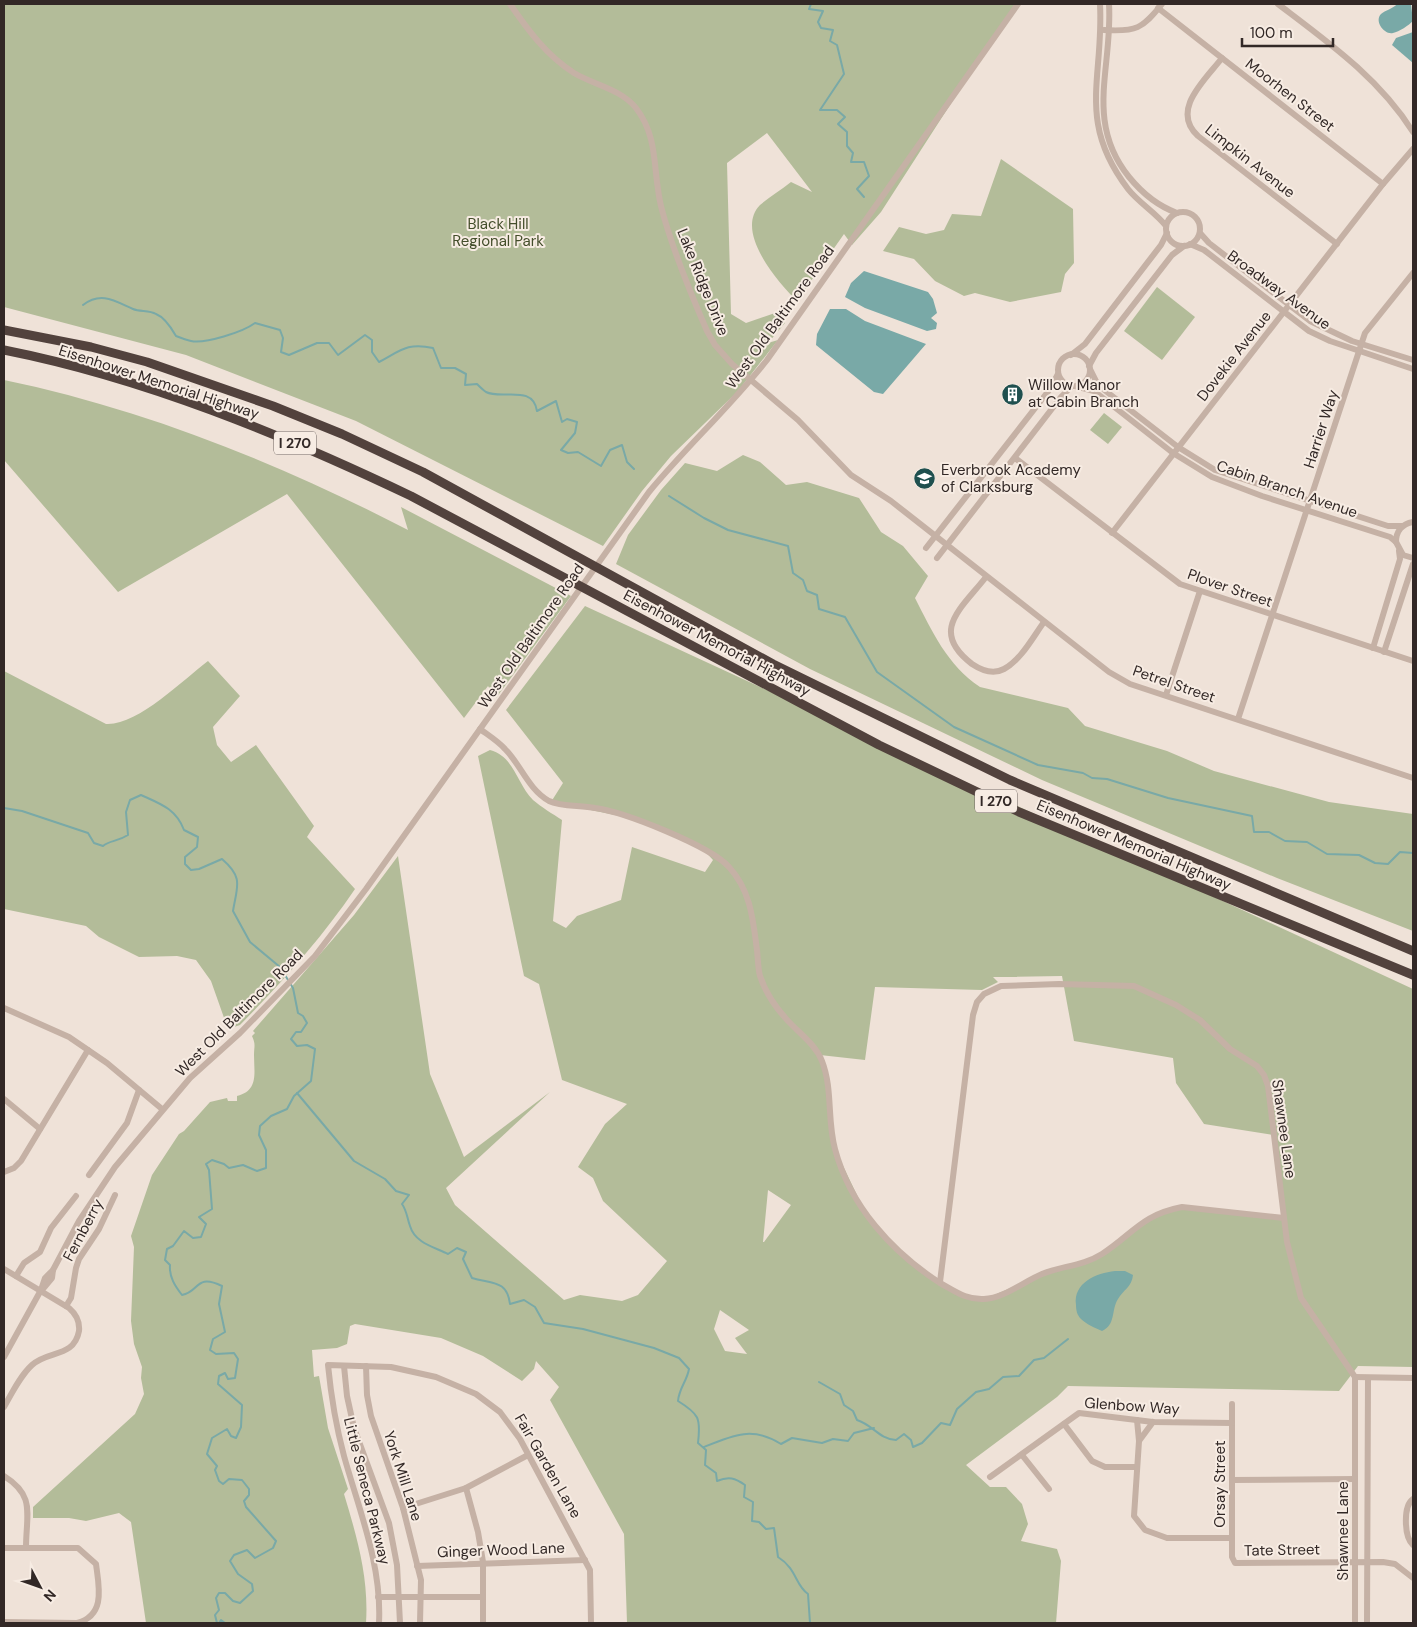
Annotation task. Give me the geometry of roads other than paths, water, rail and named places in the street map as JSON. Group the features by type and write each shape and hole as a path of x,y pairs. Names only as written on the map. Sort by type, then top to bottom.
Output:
{"highway":[{"name":"Eisenhower Memorial Highway","path":"4,330 92,347 147,362 273,406 342,434 424,472 773,664 1010,780 1413,951"},
{"name":"Eisenhower Memorial Highway","path":"4,350 65,365 162,394 227,416 293,442 411,496 879,745 1019,812 1413,975"}],"street":[{"name":"Lake Ridge Drive","path":"510,4 538,43 573,72 623,95 643,118 653,142 662,210 700,315 715,345 732,364 752,379 798,420 851,475 891,501 935,537"},
{"name":"West Old Baltimore Road","path":"4,1357 41,1290 52,1278 53,1270 79,1221 115,1168 162,1109 190,1078 285,989 346,917 649,492 674,462 752,379 838,262 1018,4"},
{"path":"1100,4 1100,29 1094,98 1104,149 1129,191 1157,215 1166,226"},
{"path":"937,558 1061,397 1074,386 1087,379 1089,367 1096,353 1172,255 1200,233 1199,223 1192,214 1177,213 1163,208 1135,184 1112,150 1105,131 1102,102 1109,4"},
{"path":"1278,4 1369,77 1387,95 1413,132"},
{"path":"1100,29 1137,29 1149,20 1160,6"},
{"name":"Moorhen Street","path":"1160,6 1222,58 1383,184"},
{"name":"Limpkin Avenue","path":"1222,58 1190,101 1186,116 1190,127 1198,136 1336,244"},
{"name":"Dovekie Avenue","path":"1112,533 1383,184 1413,149"},
{"path":"1177,213 1168,220 1166,226 1167,234 1171,241 1187,245"},
{"name":"Broadway Avenue","path":"1200,233 1289,305 1326,330 1413,360"},
{"path":"926,548 1050,389 1058,374 1060,362 1085,344 1161,245 1167,234"},
{"name":"Broadway Avenue","path":"1187,245 1204,250 1309,330 1330,341 1413,369"},
{"name":"Harrier Way","path":"1238,719 1366,333 1413,273"},
{"path":"1071,355 1084,358 1089,367"},
{"name":"Cabin Branch Avenue","path":"1089,367 1098,385 1178,447 1215,470 1388,526 1402,526"},
{"path":"1058,374 1063,383 1074,386"},
{"name":"Cabin Branch Avenue","path":"1074,386 1094,391 1173,453 1212,477 1308,511 1390,537 1396,542"},
{"name":"Plover Street","path":"1015,458 1170,578 1200,591 1272,616 1413,661"},
{"path":"1372,648 1400,560 1396,542 1398,532 1402,526 1411,522 1413,516"},
{"name":"Petrel Street","path":"935,537 1109,672 1130,684 1413,778"},
{"path":"1399,551 1413,558"},
{"path":"1384,652 1413,564"},
{"path":"986,577 951,624 950,640 958,653 984,670 999,671 1012,664 1044,622"},
{"path":"1166,695 1200,591"},
{"path":"480,729 504,748 534,790 550,802 598,808 630,818 700,846 728,866 742,884 752,907 760,975 774,1004 816,1049 822,1062 830,1098 834,1147 842,1172 857,1201 876,1228 902,1255 964,1298 985,1299 1000,1295 1042,1274 1090,1261 1104,1253 1140,1223 1167,1210 1182,1207 1284,1218"},
{"name":"Shawnee Lane","path":"940,1282 961,1128 973,1015 977,1002 984,994 1001,986 1060,984 1134,986 1176,1005 1200,1020 1230,1049 1257,1066 1264,1075 1268,1086 1287,1242 1301,1298 1355,1377 1355,1623"},
{"path":"4,1008 69,1037 162,1109"},
{"path":"4,1172 14,1168 21,1161 88,1050"},
{"path":"89,1175 127,1123 139,1090"},
{"path":"4,1099 40,1129"},
{"name":"Fernberry","path":"66,1306 71,1298 79,1258 99,1230 115,1195"},
{"path":"16,1276 24,1263 40,1252 52,1228 76,1196"},
{"path":"4,1268 66,1306 75,1314 79,1321 76,1341 65,1352 33,1363 4,1407"},
{"name":"Fair Garden Lane","path":"328,1365 391,1367 436,1377 476,1394 508,1420 554,1499 590,1570 592,1623"},
{"name":"Little Seneca Parkway","path":"328,1365 332,1403 344,1454 367,1532 378,1597 379,1623"},
{"name":"Little Seneca Parkway","path":"344,1366 347,1396 354,1428 389,1523 397,1565 400,1623"},
{"name":"York Mill Lane","path":"366,1366 367,1395 371,1416 403,1508 417,1566 422,1597 420,1623"},
{"path":"1355,1377 1413,1378"},
{"name":"Shawnee Lane","path":"1367,1623 1368,1378"},
{"name":"Orsay Street","path":"1232,1404 1232,1557 1235,1563"},
{"name":"Glenbow Way","path":"990,1477 1079,1413 1153,1422 1232,1422"},
{"path":"1137,1420 1139,1441 1134,1516 1144,1530 1166,1538 1232,1538"},
{"path":"1139,1441 1153,1422"},
{"path":"1064,1424 1092,1461 1105,1467 1136,1467"},
{"path":"403,1508 466,1488 528,1455"},
{"path":"1022,1455 1049,1489"},
{"path":"4,1476 16,1483 26,1499 26,1548"},
{"path":"1232,1480 1355,1479"},
{"path":"466,1488 478,1532 483,1562 483,1623"},
{"path":"1413,1499 1408,1507 1407,1537 1413,1545"},
{"path":"4,1548 78,1548 96,1564 101,1597 96,1612 77,1623 4,1622"},
{"name":"Ginger Wood Lane","path":"417,1566 483,1562 585,1560"},
{"name":"Tate Street","path":"1235,1563 1367,1561 1395,1564 1413,1578"},
{"path":"378,1597 483,1597"}],"water":[{"path":"1397,4 1411,4 1413,21 1401,30 1390,33 1386,32 1379,24 1379,17"},
{"path":"1413,32 1413,63 1392,45 1396,38"},
{"path":"864,271 928,292 933,299 937,313 931,318 937,323 936,329 927,331 865,308 845,297 851,283"},
{"path":"830,309 846,309 865,321 926,344 883,394 874,392 816,345 817,334"},
{"path":"1125,1271 1133,1275 1129,1285 1116,1303 1109,1325 1102,1331 1083,1321 1077,1311 1076,1297 1078,1291 1087,1280 1100,1274"}],"waterway":[{"path":"811,4 809,9 823,11 818,22 821,28 833,30 830,41 837,45 844,74 820,110 837,110 845,117 838,124 847,132 847,146 853,153 851,162 864,162 869,176 857,189 864,197"},
{"path":"83,305 102,298 136,310 153,313 165,320 176,336 191,341 205,341 224,336 255,323 280,330 283,338 281,352 289,355 317,343 329,343 338,355 365,335 372,340 372,352 379,362 398,351 410,347 424,346 433,348 441,368 455,368 466,374 465,385 477,384 486,392 493,394 523,395 530,398 537,411 556,401 562,422 567,419 577,422 575,433 561,450 568,453 578,452 601,466 610,450 622,445 627,462 634,469"},
{"path":"669,496 704,518 728,530 788,546 793,573 803,580 807,591 817,595 819,609 845,617 877,672 954,727 1038,765 1083,773 1092,778 1107,779 1168,798 1252,816 1254,832 1269,832 1285,841 1307,842 1327,854 1359,855 1375,863 1388,864 1400,852 1413,853"},
{"path":"4,808 22,811 88,833 94,843 103,846 128,835 126,812 130,800 141,795 167,808 177,817 184,830 198,837 197,847 185,857 185,864 191,870 199,869 222,859 234,872 237,889 233,911 250,942 280,967 293,988 298,1013 303,1016 307,1023 301,1032 296,1032 291,1039 297,1046 307,1045 315,1049 311,1081 294,1096 287,1109 271,1116 260,1126 259,1135 266,1150 266,1168 257,1171 243,1165 229,1168 212,1160 206,1164 209,1170 212,1209 199,1217 206,1224 201,1237 193,1238 184,1231 173,1246 167,1249 165,1260 170,1265 173,1281 182,1295 188,1293 202,1282 207,1281 222,1286 219,1304 225,1332 213,1339 210,1350 216,1354 234,1353 238,1359 235,1378 228,1379 225,1373 219,1376 218,1384 242,1405 241,1427 236,1438 231,1436 227,1429 212,1438 207,1454 217,1466 215,1470 219,1481 223,1484 229,1479 242,1480 249,1489 249,1495 244,1501 246,1507 276,1541 273,1548 255,1558 247,1550 234,1555 230,1561 238,1574 252,1584 253,1591 240,1603 233,1601 225,1593 219,1593 216,1598 219,1610 215,1615 217,1623"},
{"path":"297,1093 354,1161 385,1179 396,1191 409,1195 402,1204 412,1232 416,1237 448,1254 457,1248 466,1252 463,1259 472,1278 498,1284 506,1291 510,1304 524,1300 535,1307 544,1323 583,1329 654,1348 679,1358 689,1369 678,1401 694,1413 699,1422 698,1443 706,1450 705,1465 716,1473 717,1481 732,1478 745,1485 744,1497 753,1502 752,1521 759,1522 766,1529 774,1528 778,1557 789,1567 800,1586 808,1594 810,1623"},
{"path":"819,1382 840,1394 844,1405 853,1411 857,1420 863,1422 880,1435 890,1439 896,1440 904,1434 911,1440 913,1447 922,1443 941,1423 950,1425 957,1409 976,1392 989,1389 1003,1377 1019,1376 1034,1360 1044,1358 1068,1339"},
{"path":"704,1447 743,1434 761,1435 781,1444 792,1438 822,1443 833,1439 848,1441 854,1433 874,1428"},
{"path":"219,1623 221,1620 225,1623"}],"place":[{"name":"Willow Manor at Cabin Branch","path":"1012,394"},
{"name":"Everbrook Academy of Clarksburg","path":"925,479"}],"park label":[{"name":"Black Hill Regional Park","path":"498,232"}]}
